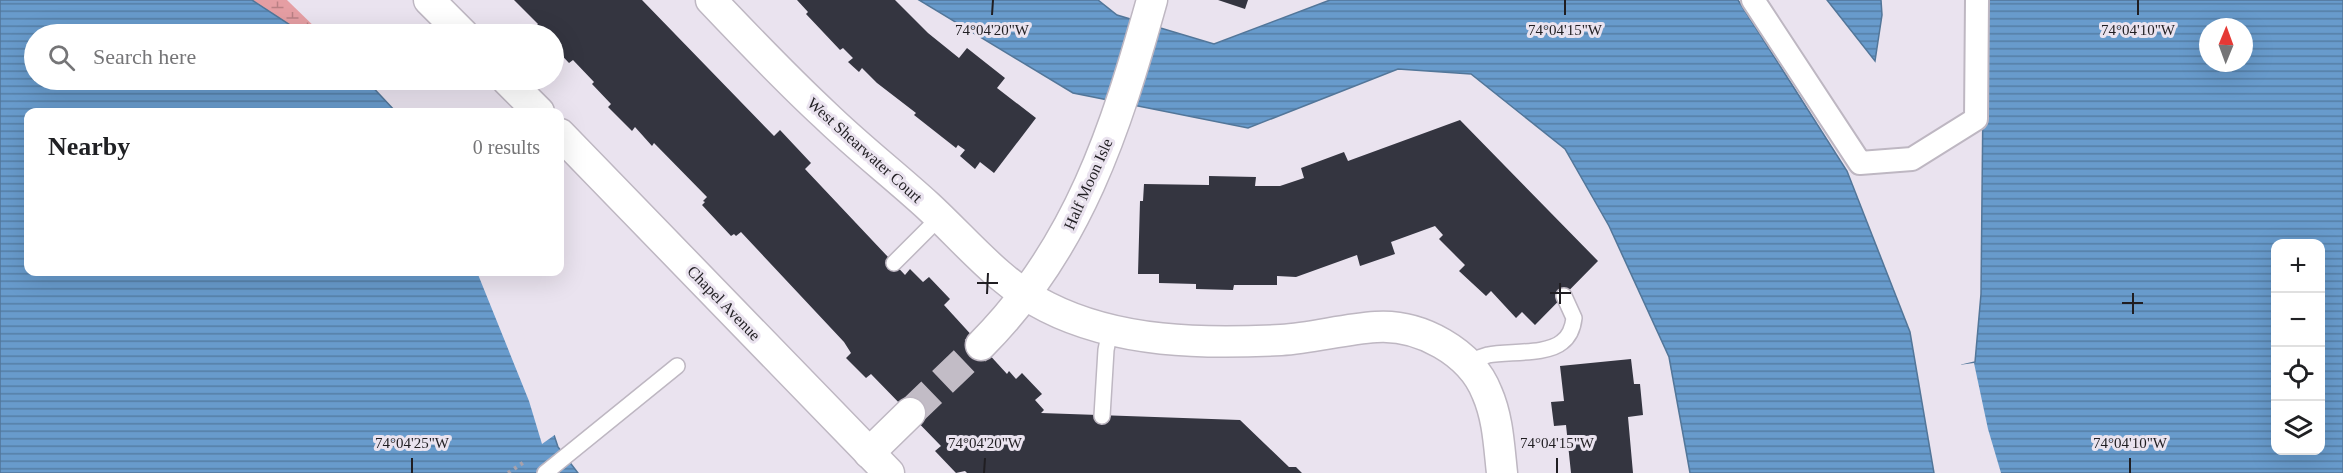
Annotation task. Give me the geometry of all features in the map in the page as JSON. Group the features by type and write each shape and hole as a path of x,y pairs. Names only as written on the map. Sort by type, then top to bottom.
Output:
{"street":[{"path":"429,0 453,24"},
{"name":"West Shearwater Court","path":"711,0 826,117 1025,295 1065,316 1110,330 1167,339 1251,341 1307,337 1379,327 1395,328 1427,336 1466,363 1482,381 1496,424 1503,473"},
{"path":"1753,0 1860,163 1912,159 1976,119 1977,0"},
{"name":"Half Moon Isle","path":"981,345 998,329 1025,295 1070,226 1084,200 1118,110 1151,4"},
{"path":"517,90 535,108"},
{"name":"Chapel Avenue","path":"564,138 879,463"},
{"path":"879,463 910,413"}],"lane":[{"path":"894,263 940,217"},
{"path":"1466,363 1487,355 1556,347 1569,336 1574,318 1564,296"},
{"path":"1102,416 1106,350 1110,330"},
{"path":"545,473 677,366"}],"green space":[{"path":"124,0 287,0 312,24 142,24"}],"water":[{"path":"0,0 252,0 289,24 24,24 24,90 375,90 392,108 24,108 24,276 501,276 558,447 578,473 0,473"},
{"path":"919,0 1098,0 1117,15 1214,44 1330,0 1738,0 1847,171 1910,332 1934,473 1690,473 1669,357 1609,226 1565,149 1471,74 1398,69 1248,128 1073,93"},
{"path":"1827,0 1881,0 1882,15 1875,61"},
{"path":"1984,0 2343,0 2343,473 1987,473 1962,365 1975,362 1981,294"}],"pier":[{"path":"479,276 504,276 556,434 542,444 529,401"},
{"path":"1974,363 1988,429 2001,473 1984,473 1959,365"}],"building":[{"path":"514,0 642,0 774,136 780,130 811,163 805,169 905,275 910,269 923,282 929,277 950,299 944,305 1007,374 1009,371 1016,379 1022,373 1042,394 1035,400 1044,410 1041,413 1240,420 1289,467 1296,467 1302,473 967,473 965,471 956,473 935,451 941,446 871,374 866,378 846,358 851,353 844,342 741,232 736,236 734,234 731,236 702,205 707,197 654,143 652,146 635,127 632,131 608,107 611,104 592,84 594,82 573,60 569,63 564,58 564,24 538,24"},
{"path":"797,0 895,0 928,33 959,58 967,48 1005,78 997,88 1036,118 994,173 980,162 975,169 960,156 965,150 958,145 956,148 914,115 916,113 877,83 862,68 859,72 848,62 853,58 843,48 840,50 806,14 808,12"},
{"path":"1218,0 1248,0 1245,9"},
{"path":"1460,120 1598,261 1535,325 1522,312 1516,318 1491,291 1486,296 1459,271 1465,265 1439,239 1443,235 1435,226 1391,242 1395,254 1360,266 1357,255 1296,277 1277,276 1277,285 1234,285 1233,290 1196,289 1196,284 1159,283 1159,274 1138,274 1140,201 1143,201 1144,184 1209,185 1209,176 1256,177 1255,186 1280,186 1304,178 1301,168 1344,152 1348,161"},
{"path":"1631,359 1634,384 1640,384 1643,415 1628,417 1633,473 1571,473 1566,425 1554,426 1551,402 1564,401 1560,366"}],"tunnel":[{"path":"910,413 981,345"}]}
